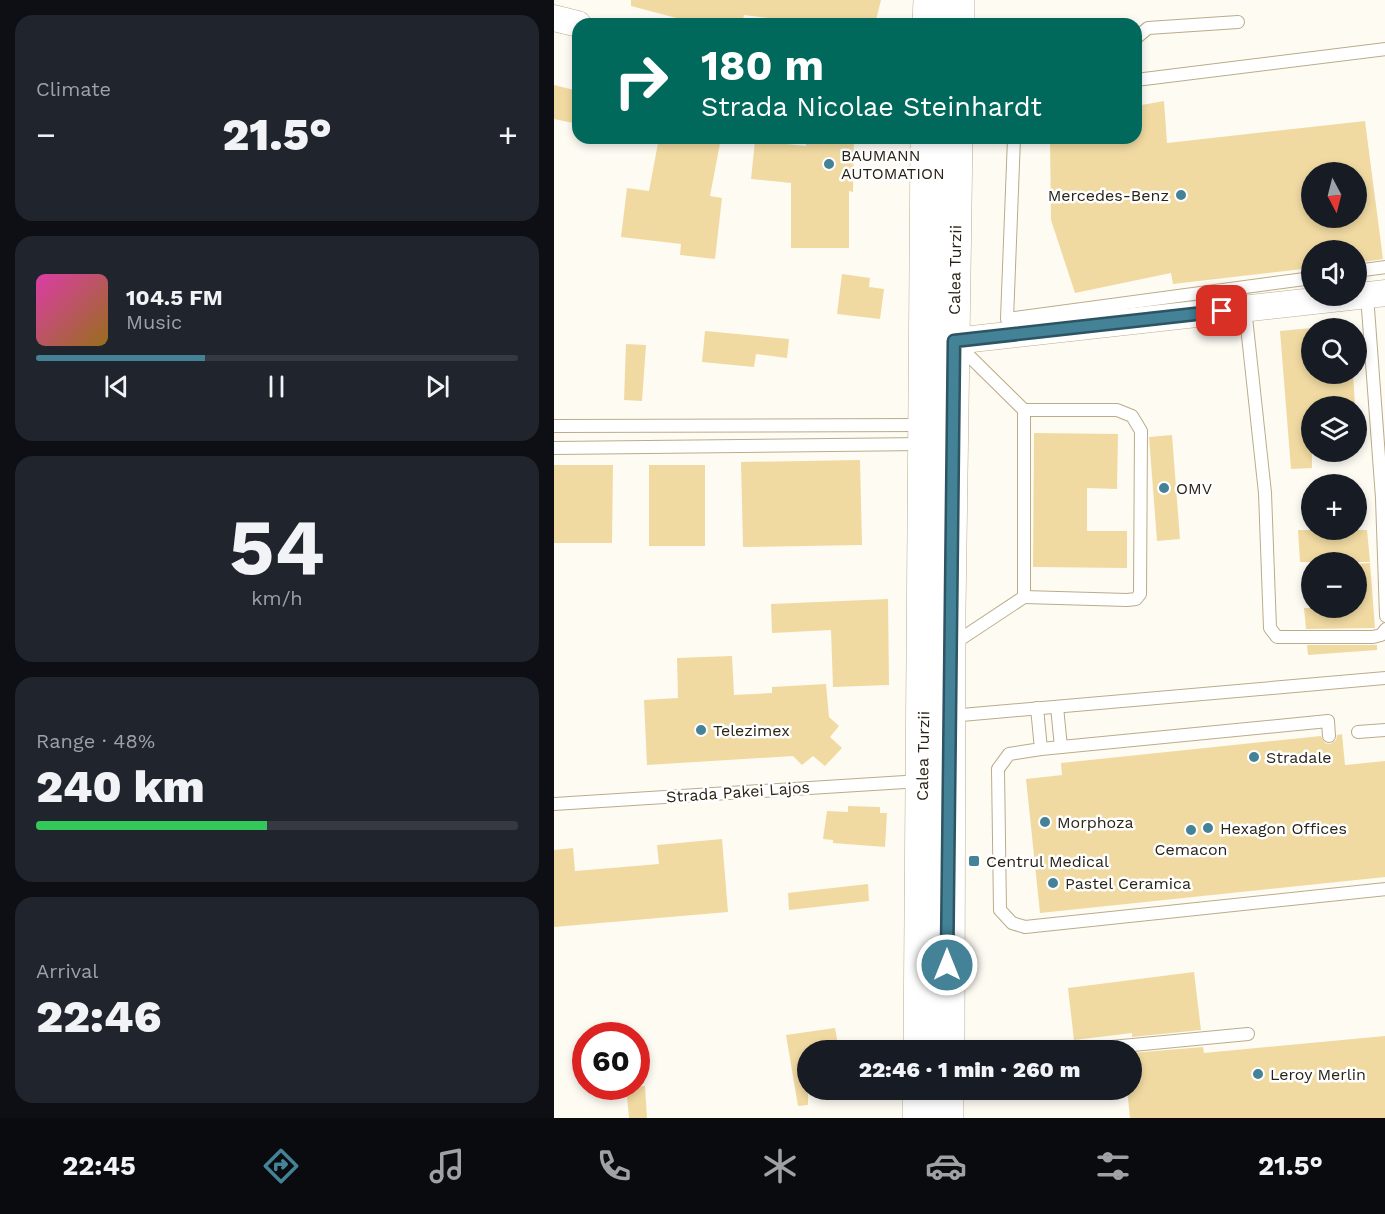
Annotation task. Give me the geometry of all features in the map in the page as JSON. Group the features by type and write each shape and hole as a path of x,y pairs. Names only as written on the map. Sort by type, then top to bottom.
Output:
{"main road":[{"path":"929,18 930,0"},
{"path":"958,0 958,18"},
{"name":"Calea Turzii","path":"920,1040 927,144"},
{"name":"Calea Turzii","path":"947,1040 949,646 956,144"},
{"path":"919,1100 919,1118"},
{"path":"947,1100 947,1118"}],"street":[{"path":"554,18 572,22"},
{"path":"954,341 1376,294"}],"lane":[{"path":"1142,33 1148,28 1238,22"},
{"path":"1142,79 1385,49"},
{"path":"1014,144 1007,319 1301,279"},
{"path":"1367,270 1385,267"},
{"path":"1376,294 1385,616"},
{"path":"1245,308 1265,493 1270,628 1277,637 1373,637 1381,635 1385,629"},
{"path":"949,646 1024,597 1127,600 1136,599 1140,594 1141,431 1132,416 1117,410 1024,410 954,341"},
{"path":"1024,410 1024,597"},
{"path":"554,426 924,435"},
{"path":"554,448 924,435"},
{"path":"950,716 1385,678"},
{"path":"1057,707 1061,747"},
{"path":"1037,708 1041,749"},
{"path":"1329,735 1328,721 1009,754 998,769 1000,910 1012,923 1025,927 1266,895 1385,889"},
{"path":"1358,732 1385,730"},
{"name":"Strada Pakei Lajos","path":"554,804 922,781"},
{"path":"1142,1044 1248,1034"}],"building":[{"path":"631,0 881,0 876,18 768,18 744,15 743,18 676,18 631,6"},
{"path":"554,85 572,90 572,123 554,119"},
{"name":"Mercedes-Benz","path":"1164,101 1167,143 1365,121 1383,259 1367,261 1367,240 1301,240 1301,269 1173,284 1171,273 1075,293 1051,220 1050,144 1142,144 1142,105"},
{"path":"658,144 720,144 710,196 722,198 715,259 680,255 681,244 621,237 627,188 649,191"},
{"path":"755,144 806,146 806,144 854,144 853,192 849,191 849,248 791,248 791,183 751,179"},
{"path":"842,274 870,278 869,287 884,289 880,319 837,314"},
{"path":"1301,329 1301,384 1354,384 1354,396 1301,396 1301,462 1312,462 1312,468 1291,469 1280,331"},
{"path":"705,331 789,339 787,358 756,354 754,367 702,362"},
{"path":"626,344 646,345 642,401 624,400"},
{"path":"1034,433 1118,434 1117,489 1087,488 1087,531 1127,531 1127,568 1033,567"},
{"name":"OMV","path":"1172,435 1180,539 1157,541 1149,437"},
{"path":"860,460 862,545 743,547 741,462"},
{"path":"554,465 613,465 612,543 554,543"},
{"path":"649,465 705,465 705,546 649,546"},
{"path":"1298,530 1301,530 1301,540 1367,540 1367,530 1370,562 1367,562 1367,552 1301,552 1300,562"},
{"path":"1367,563 1370,563 1375,628 1306,629 1305,618 1367,618"},
{"path":"888,599 889,685 833,687 831,630 772,633 771,604"},
{"path":"1307,645 1377,645 1377,650 1308,655"},
{"path":"732,656 734,695 772,693 772,687 826,684 829,717 839,726 830,737 842,748 825,766 813,756 802,765 793,756 647,765 644,700 678,698 677,658"},
{"name":"Hexagon Offices","path":"1342,734 1345,765 1385,761 1385,877 1040,913 1026,779 1062,775 1061,763 1321,736 1325,743 1330,744 1336,740 1337,735"},
{"path":"848,806 880,807 880,813 887,813 885,847 833,843 833,840 823,839 827,811 848,812"},
{"path":"722,839 728,912 554,927 554,850 573,848 575,871 659,864 657,845"},
{"path":"868,884 869,901 789,910 788,893"},
{"path":"1194,972 1201,1030 1132,1037 1132,1033 1074,1040 1068,988"},
{"path":"835,1028 837,1040 797,1040 797,1100 808,1100 808,1105 798,1106 786,1035"},
{"name":"Leroy Merlin","path":"1385,1036 1385,1118 1130,1118 1128,1100 1142,1100 1142,1052 1203,1047 1204,1053"},
{"path":"627,1100 646,1100 647,1118 629,1118"}],"place":[{"name":"BAUMANN AUTOMATION","path":"829,164"},
{"name":"Mercedes-Benz","path":"1181,195"},
{"name":"OMV","path":"1164,488"},
{"name":"Telezimex","path":"701,730"},
{"name":"Stradale","path":"1254,757"},
{"name":"Morphoza","path":"1045,822"},
{"name":"Hexagon Offices","path":"1208,828"},
{"name":"Cemacon","path":"1191,830"},
{"name":"Centrul Medical","path":"974,861"},
{"name":"Pastel Ceramica","path":"1053,883"},
{"name":"Leroy Merlin","path":"1258,1074"}],"route":[{"path":"947,965 949,611 954,341 1222,311"}]}
